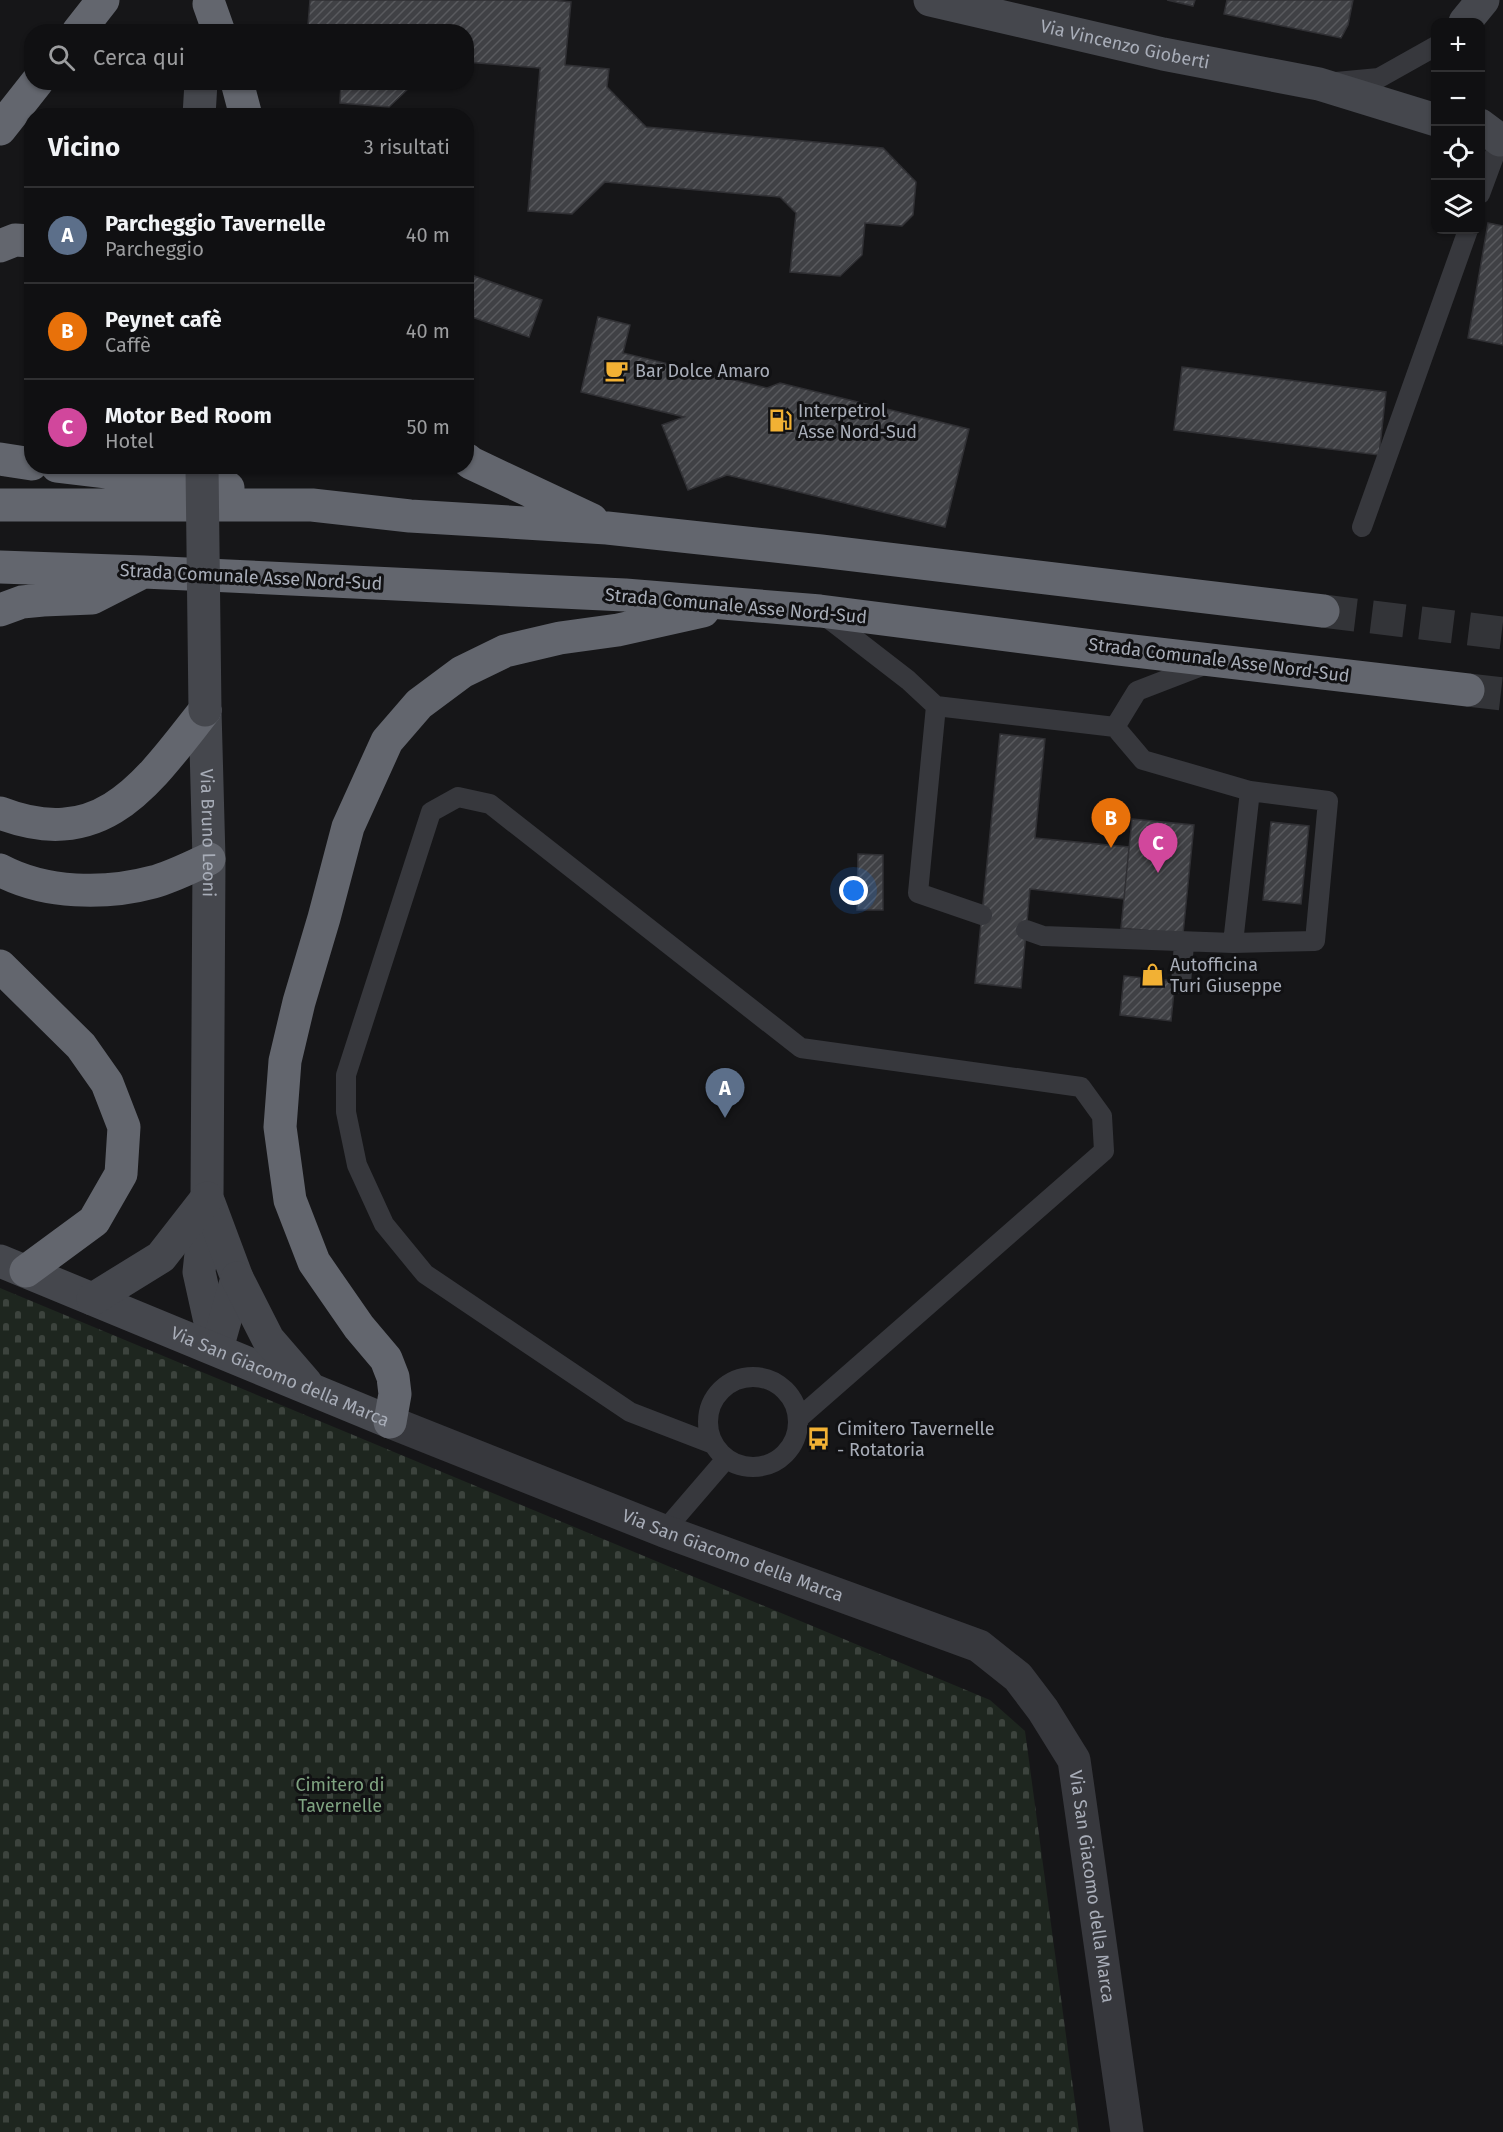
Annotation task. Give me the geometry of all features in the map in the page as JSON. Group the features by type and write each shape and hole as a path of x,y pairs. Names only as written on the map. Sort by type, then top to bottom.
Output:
{"highway":[{"path":"84,24 104,0"},
{"path":"0,129 32,90"},
{"path":"239,90 244,108"},
{"path":"0,246 15,240 24,241"},
{"path":"0,459 24,463"},
{"path":"474,464 607,528"},
{"path":"124,474 208,484 312,505 410,516 607,528 1323,611"},
{"path":"0,505 312,505"},
{"name":"Strada Comunale Asse Nord-Sud","path":"0,567 625,595 820,611 1468,690"},
{"path":"2,609 43,600 93,598 144,572"},
{"path":"390,1422 395,1394 393,1377 386,1359 359,1328 314,1262 290,1200 279,1127 285,1061 299,1002 348,828 387,741 419,704 462,672 505,651 560,638 618,630 736,604"},
{"path":"0,813 20,821 46,825 73,824 104,813 140,789 205,710"},
{"path":"0,870 10,876 53,888 116,889 156,882 209,859"},
{"path":"0,966 81,1046 107,1083 124,1127 121,1174 94,1221 13,1266"}],"street":[{"name":"Via Vincenzo Gioberti","path":"930,0 1163,54 1318,84 1431,118"},
{"path":"1469,18 1483,0"},
{"path":"199,108 201,90"},
{"name":"Via Bruno Leoni","path":"202,474 209,859 207,1198 199,1272 216,1349"},
{"path":"93,1299 161,1257 207,1198"},
{"name":"Via Bruno Leoni","path":"207,1198 237,1278 268,1339 311,1389"},
{"name":"Via San Giacomo della Marca","path":"13,1266 390,1422 664,1531 979,1646 1018,1677 1043,1710 1074,1760 1126,2132"},
{"path":"216,1349 237,1278"}],"lane":[{"name":"Via Vincenzo Gioberti","path":"1318,84 1379,78 1431,48"},
{"path":"1483,180 1491,135"},
{"path":"1362,527 1467,234"},
{"path":"820,611 909,680 936,706 1115,726 1143,760 1250,791 1328,801 1315,941 1184,943 1043,936 1026,930"},
{"path":"1115,726 1137,691 1217,660"},
{"path":"936,706 918,892 982,915"},
{"path":"1233,944 1250,791"},
{"path":"713,1444 630,1412 425,1274 384,1224 357,1165 346,1112 346,1075 431,812 458,797 490,804 801,1048 1081,1087 1101,1116 1104,1151 799,1418"},
{"path":"1181,984 1184,943"},
{"path":"752,1376 767,1378 782,1386 794,1400 799,1418 797,1435 789,1450 776,1462 759,1468 740,1466 726,1459 713,1444 707,1424 709,1408 721,1389 732,1381 752,1376"},
{"path":"664,1531 726,1459"}],"green space":[{"name":"Cimitero di Tavernelle","path":"0,1288 990,1700 1025,1731 1079,2132 0,2132"}],"building":[{"path":"310,0 552,0 571,2 565,65 609,69 607,87 646,127 883,148 916,182 913,215 902,226 865,223 862,255 840,276 790,272 796,213 780,197 605,182 572,214 528,211 540,68 474,63 474,24 308,24"},
{"path":"1167,0 1195,0 1193,6"},
{"path":"1227,0 1353,0 1348,25 1341,38 1224,14"},
{"path":"341,90 407,90 389,107 340,103"},
{"path":"1488,223 1503,226 1503,345 1468,338"},
{"path":"474,276 542,300 529,337 474,318"},
{"path":"598,317 630,325 623,353 767,388 780,383 969,429 945,527 727,475 688,490 662,425 684,417 581,392"},
{"path":"1182,367 1386,392 1379,455 1174,430"},
{"path":"1000,734 1045,739 1035,838 1129,847 1124,899 1030,889 1021,988 975,983"},
{"path":"1132,819 1194,825 1183,934 1121,928"},
{"path":"1271,822 1309,826 1301,904 1263,900"},
{"path":"858,854 883,855 883,910 857,910"},
{"path":"1124,976 1175,981 1171,1021 1120,1015"}],"tunnel":[{"path":"1323,611 1503,633"},
{"path":"1468,690 1503,694"}],"place":[{"name":"Bar Dolce Amaro","path":"617,371"},
{"name":"Interpetrol Asse Nord-Sud","path":"780,421"},
{"name":"Peynet cafè","path":"1111,848"},
{"name":"Motor Bed Room","path":"1158,873"},
{"name":"Autofficina Turi Giuseppe","path":"1152,975"},
{"name":"Parcheggio Tavernelle","path":"725,1118"},
{"name":"Cimitero Tavernelle - Rotatoria","path":"819,1439"}]}
